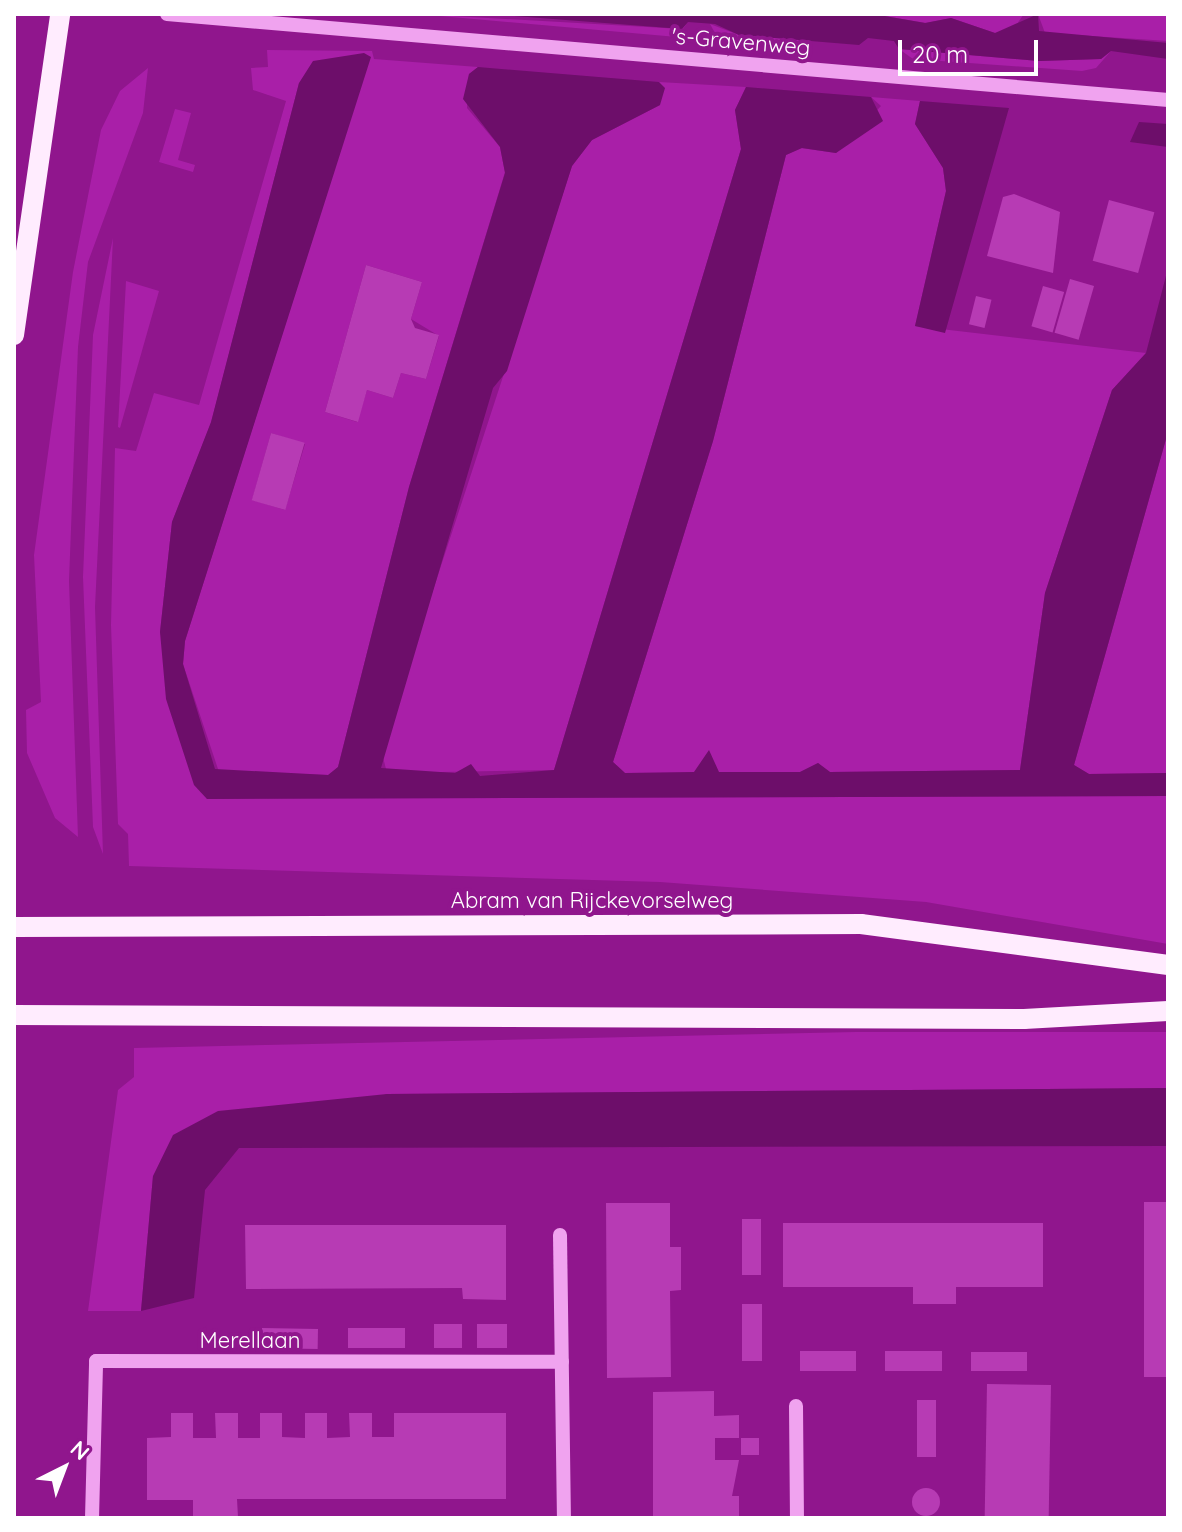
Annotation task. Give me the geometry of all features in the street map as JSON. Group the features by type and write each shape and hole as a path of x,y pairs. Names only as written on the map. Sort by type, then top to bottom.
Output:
{"main road":[{"path":"14,335 60,14"},
{"name":"Abram van Rijckevorselweg","path":"14,927 861,924 1168,965"},
{"path":"14,1015 1024,1019 1168,1011"}],"street":[{"name":"'s-Gravenweg","path":"167,14 1168,100"},
{"path":"560,1235 564,1518"},
{"name":"Merellaan","path":"92,1518 96,1361 562,1362"},
{"path":"796,1406 797,1518"}],"shaded area":[{"path":"418,14 682,29 688,22 677,37"},
{"path":"487,14 873,14 925,23 951,18 995,33 1038,14 1039,31 1168,43 1168,59 1111,51 1101,59 1039,61 899,49 894,41 868,38 859,45 739,35 715,24 688,22 682,29"},
{"path":"873,14 1024,14 1012,31 995,33 951,18 926,23"},
{"path":"1038,14 1168,14 1168,41 1045,33"},
{"path":"710,24 739,35 803,36 793,47 720,42"},
{"path":"899,49 1039,61 1101,59 1111,51 1096,68 1082,71 913,59"},
{"path":"267,50 372,51 374,59 478,67 469,74 467,108 500,147 505,172 409,487 338,767 329,775 219,772 183,664 185,641 370,57 299,83 211,423 172,522 160,632 207,799 1168,796 1168,944 926,902 660,882 129,866 128,834 118,824 111,625 115,448 136,451 154,393 199,405 286,101 253,90 251,68 268,67","holes":["366,265 422,282 411,319 439,336 426,379 401,373 393,398 367,390 357,422 325,412","271,433 305,444 285,510 252,500"]},
{"path":"364,53 371,57 185,641 183,664 215,769 328,775 338,767 409,487 505,173 500,147 463,99 469,74 478,67 659,82 665,88 660,105 592,140 572,166 507,371 493,388 381,768 455,773 471,764 480,776 554,770 741,149 735,110 746,87 871,97 883,121 836,153 802,148 786,155 713,441 613,762 625,773 694,772 709,750 719,772 800,772 818,763 830,772 1020,770 1045,593 1112,390 1146,353 1168,268 1168,432 1074,765 1089,774 1168,773 1168,796 207,799 194,785 166,699 160,632 172,522 211,422 299,83 313,61"},
{"path":"148,68 143,113 88,262 78,347 69,581 78,837 55,818 27,753 26,710 41,702 34,555 73,272 101,130 120,91"},
{"path":"659,82 746,87 735,110 741,149 554,770 387,773 381,749 572,166 592,140 660,105"},
{"path":"871,97 920,101 915,124 943,168 946,191 915,326 1146,353 1112,390 1045,593 1020,770 830,772 818,763 800,772 625,773 613,762 713,441 786,155 801,148 836,153 881,106"},
{"path":"920,101 1009,108 945,333 915,326 946,191 943,168 915,124"},
{"path":"175,109 191,113 178,160 195,165 193,172 159,162"},
{"path":"1139,122 1168,124 1168,147 1130,142"},
{"path":"113,238 95,607 103,854 93,827 83,577 93,335"},
{"path":"126,281 159,291 120,428 118,427"},
{"path":"1168,432 1168,773 1089,774 1074,765"},
{"path":"856,1032 1168,1032 1168,1088 387,1094 153,1176 141,1311 88,1311 118,1090 134,1077 134,1048"},
{"path":"1168,1088 1168,1146 239,1148 205,1190 194,1298 141,1311 153,1176 173,1135 218,1111 387,1094"}],"building":[{"path":"1014,194 1060,212 1053,273 987,256 1003,197"},
{"path":"1109,200 1154,212 1138,273 1093,261"},
{"path":"366,265 422,282 411,319 415,328 439,335 426,379 401,373 393,398 367,390 358,422 325,412"},
{"path":"1070,279 1094,286 1079,340 1055,333"},
{"path":"1043,286 1064,292 1053,332 1031,326"},
{"path":"976,296 992,300 985,328 969,324"},
{"path":"271,433 305,443 285,510 252,500"},
{"path":"1144,1202 1168,1202 1168,1377 1144,1377"},
{"path":"606,1203 670,1203 670,1247 681,1247 681,1290 670,1291 671,1377 607,1378"},
{"path":"742,1219 761,1219 761,1275 742,1275"},
{"path":"783,1223 1043,1223 1043,1287 956,1287 956,1304 913,1304 913,1287 783,1287"},
{"path":"245,1225 506,1225 506,1300 463,1299 462,1288 246,1289"},
{"path":"742,1304 762,1304 762,1361 742,1361"},
{"path":"434,1324 462,1324 462,1348 434,1348"},
{"path":"477,1324 507,1324 507,1348 477,1348"},
{"path":"262,1328 318,1329 318,1349 262,1348"},
{"path":"348,1328 405,1328 405,1348 348,1348"},
{"path":"800,1351 856,1351 856,1371 800,1371"},
{"path":"885,1351 942,1351 942,1371 885,1371"},
{"path":"971,1352 1027,1352 1027,1371 971,1371"},
{"path":"987,1384 1051,1385 1049,1518 985,1518"},
{"path":"714,1391 714,1416 739,1415 739,1438 715,1438 715,1460 739,1460 732,1496 739,1496 739,1518 653,1518 653,1392"},
{"path":"917,1400 936,1400 936,1457 917,1457"},
{"path":"171,1413 193,1413 193,1438 216,1438 215,1413 238,1413 238,1438 260,1438 260,1413 282,1413 282,1437 305,1438 305,1413 327,1413 327,1438 350,1437 349,1413 372,1413 372,1437 394,1437 394,1413 506,1413 506,1499 237,1499 238,1517 193,1517 193,1500 147,1500 147,1438 171,1437"},
{"path":"741,1438 759,1438 759,1455 741,1455"},
{"path":"926,1488 936,1492 940,1502 936,1512 926,1516 916,1512 912,1502 916,1492"}]}
